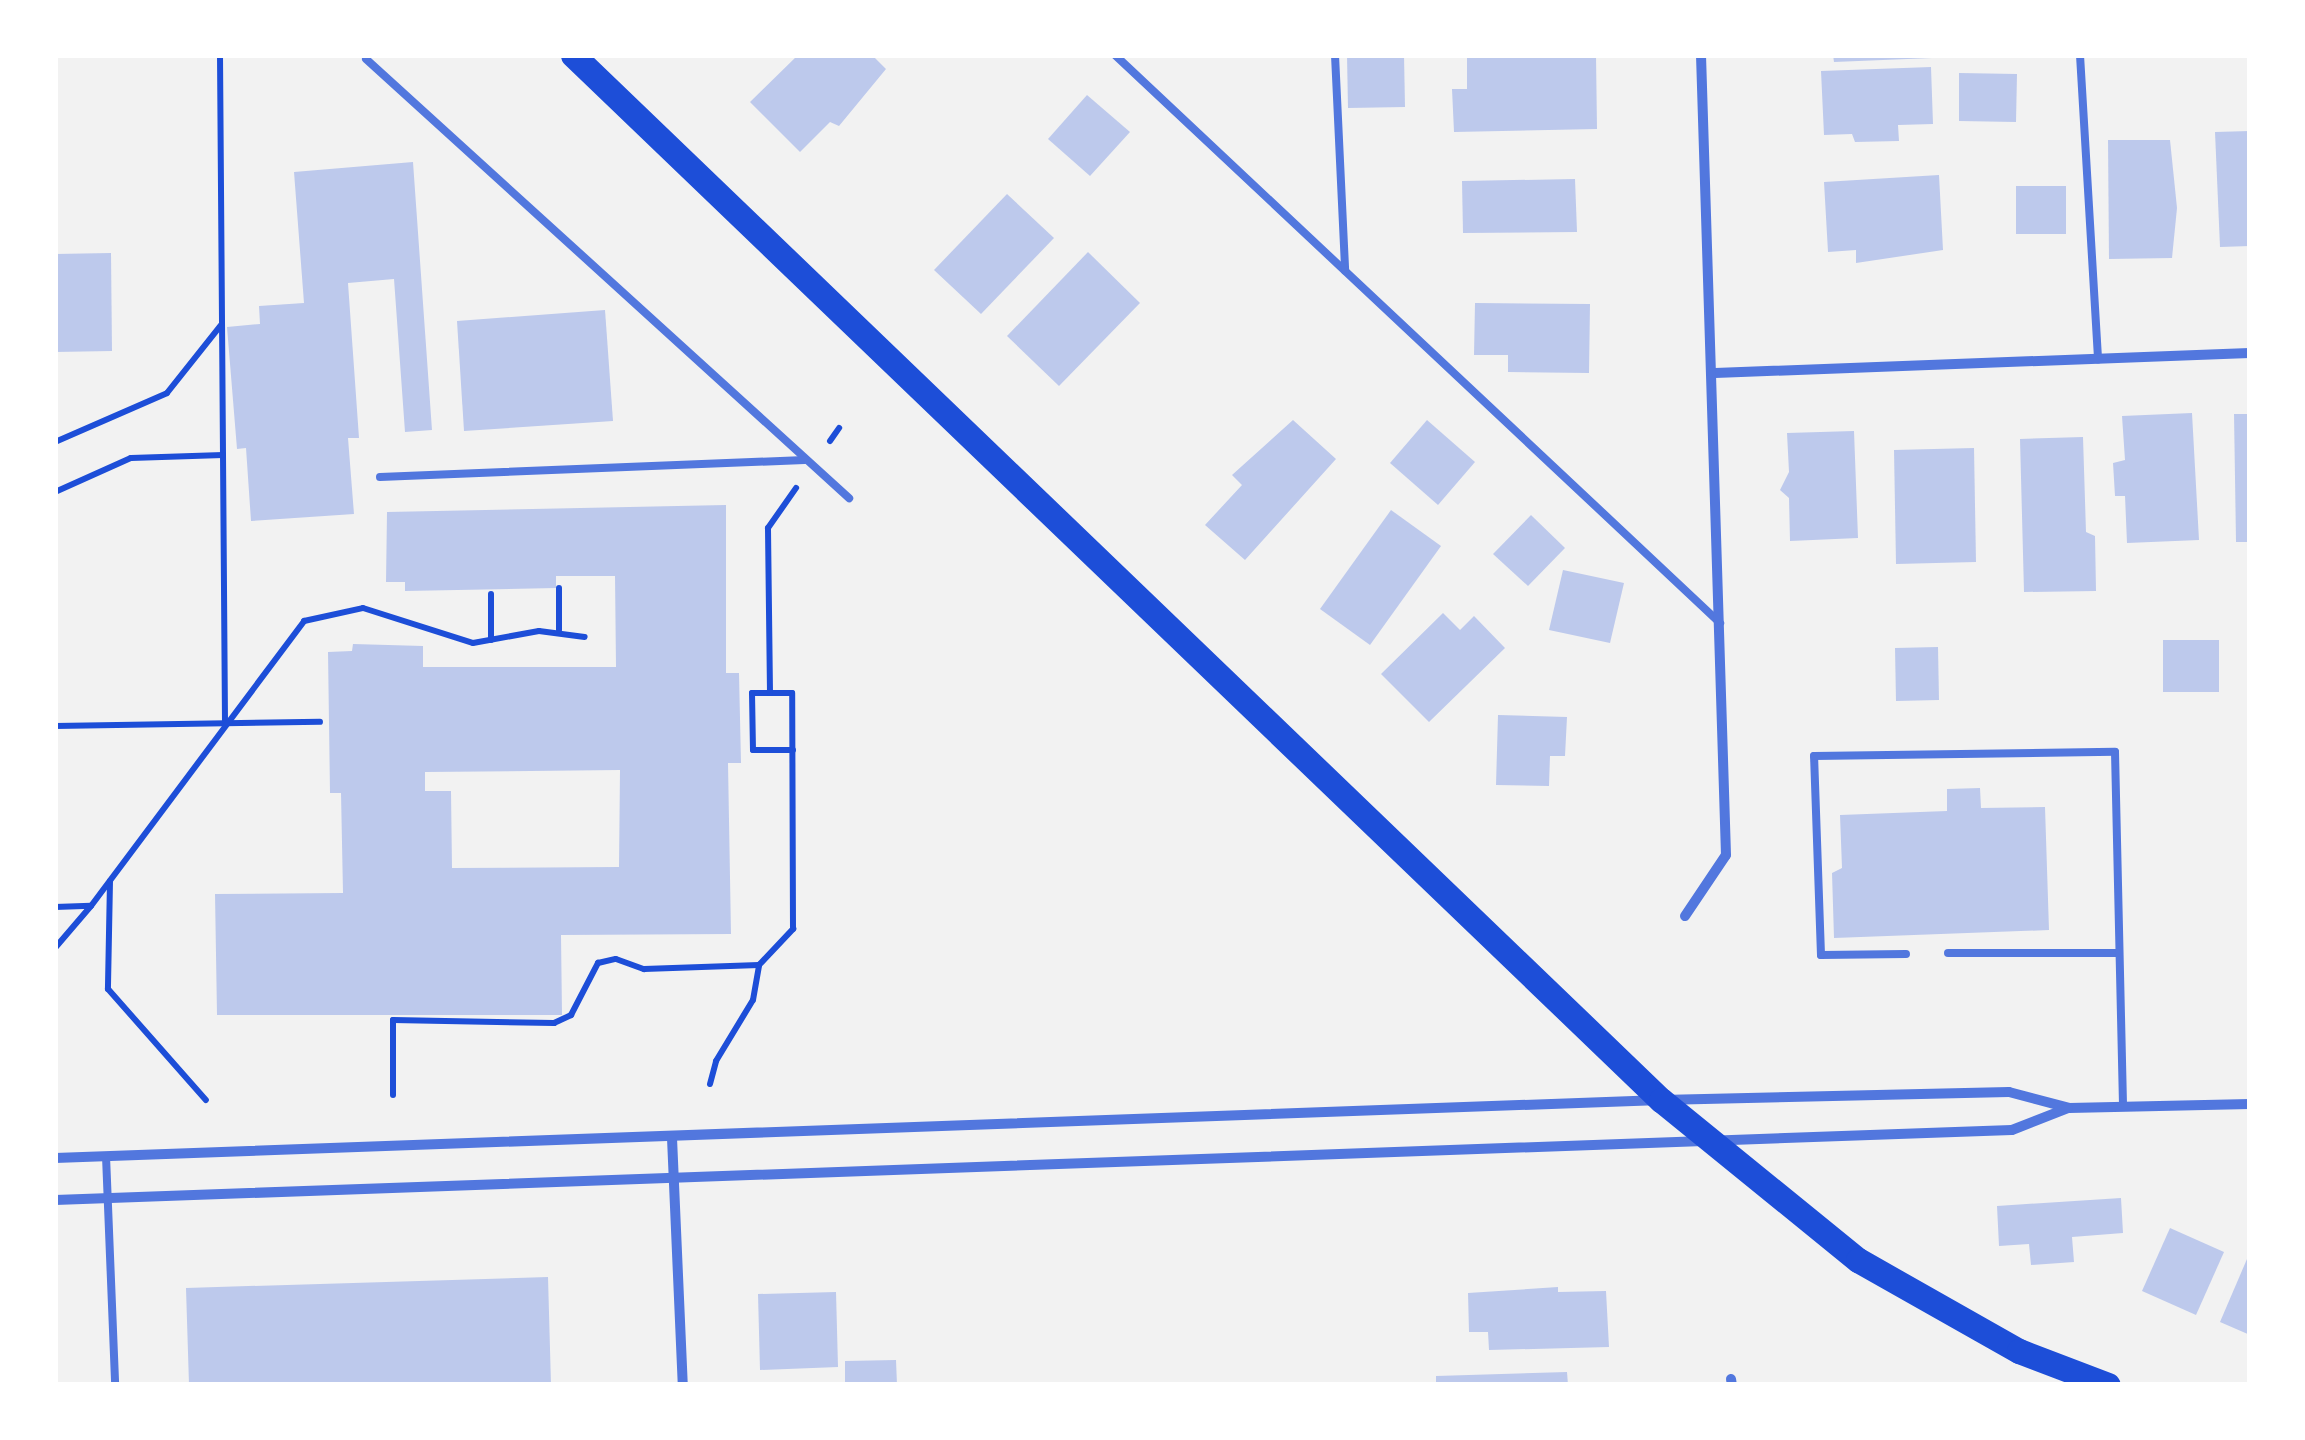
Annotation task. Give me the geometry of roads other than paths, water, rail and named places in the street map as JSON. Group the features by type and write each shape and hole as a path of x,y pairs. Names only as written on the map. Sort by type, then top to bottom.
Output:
{"main road":[{"path":"572,55 1660,1100 1858,1260 2019,1351 2108,1385"}],"street":[{"path":"1685,916 1726,855 1714,373 1701,55"},
{"path":"1714,373 2250,353"},
{"path":"55,1158 1660,1100 2009,1092 2069,1108 2250,1104"},
{"path":"55,1200 2012,1130 2069,1108"},
{"path":"672,1138 682,1385"}],"lane":[{"path":"1115,55 1720,623"},
{"path":"1335,55 1344,271"},
{"path":"2080,55 2098,358"},
{"path":"366,59 848,498"},
{"path":"380,477 810,462"},
{"path":"1906,954 1821,955 1814,756 2114,752 2123,1106"},
{"path":"1948,953 2119,953"},
{"path":"106,1156 115,1385"}]}
